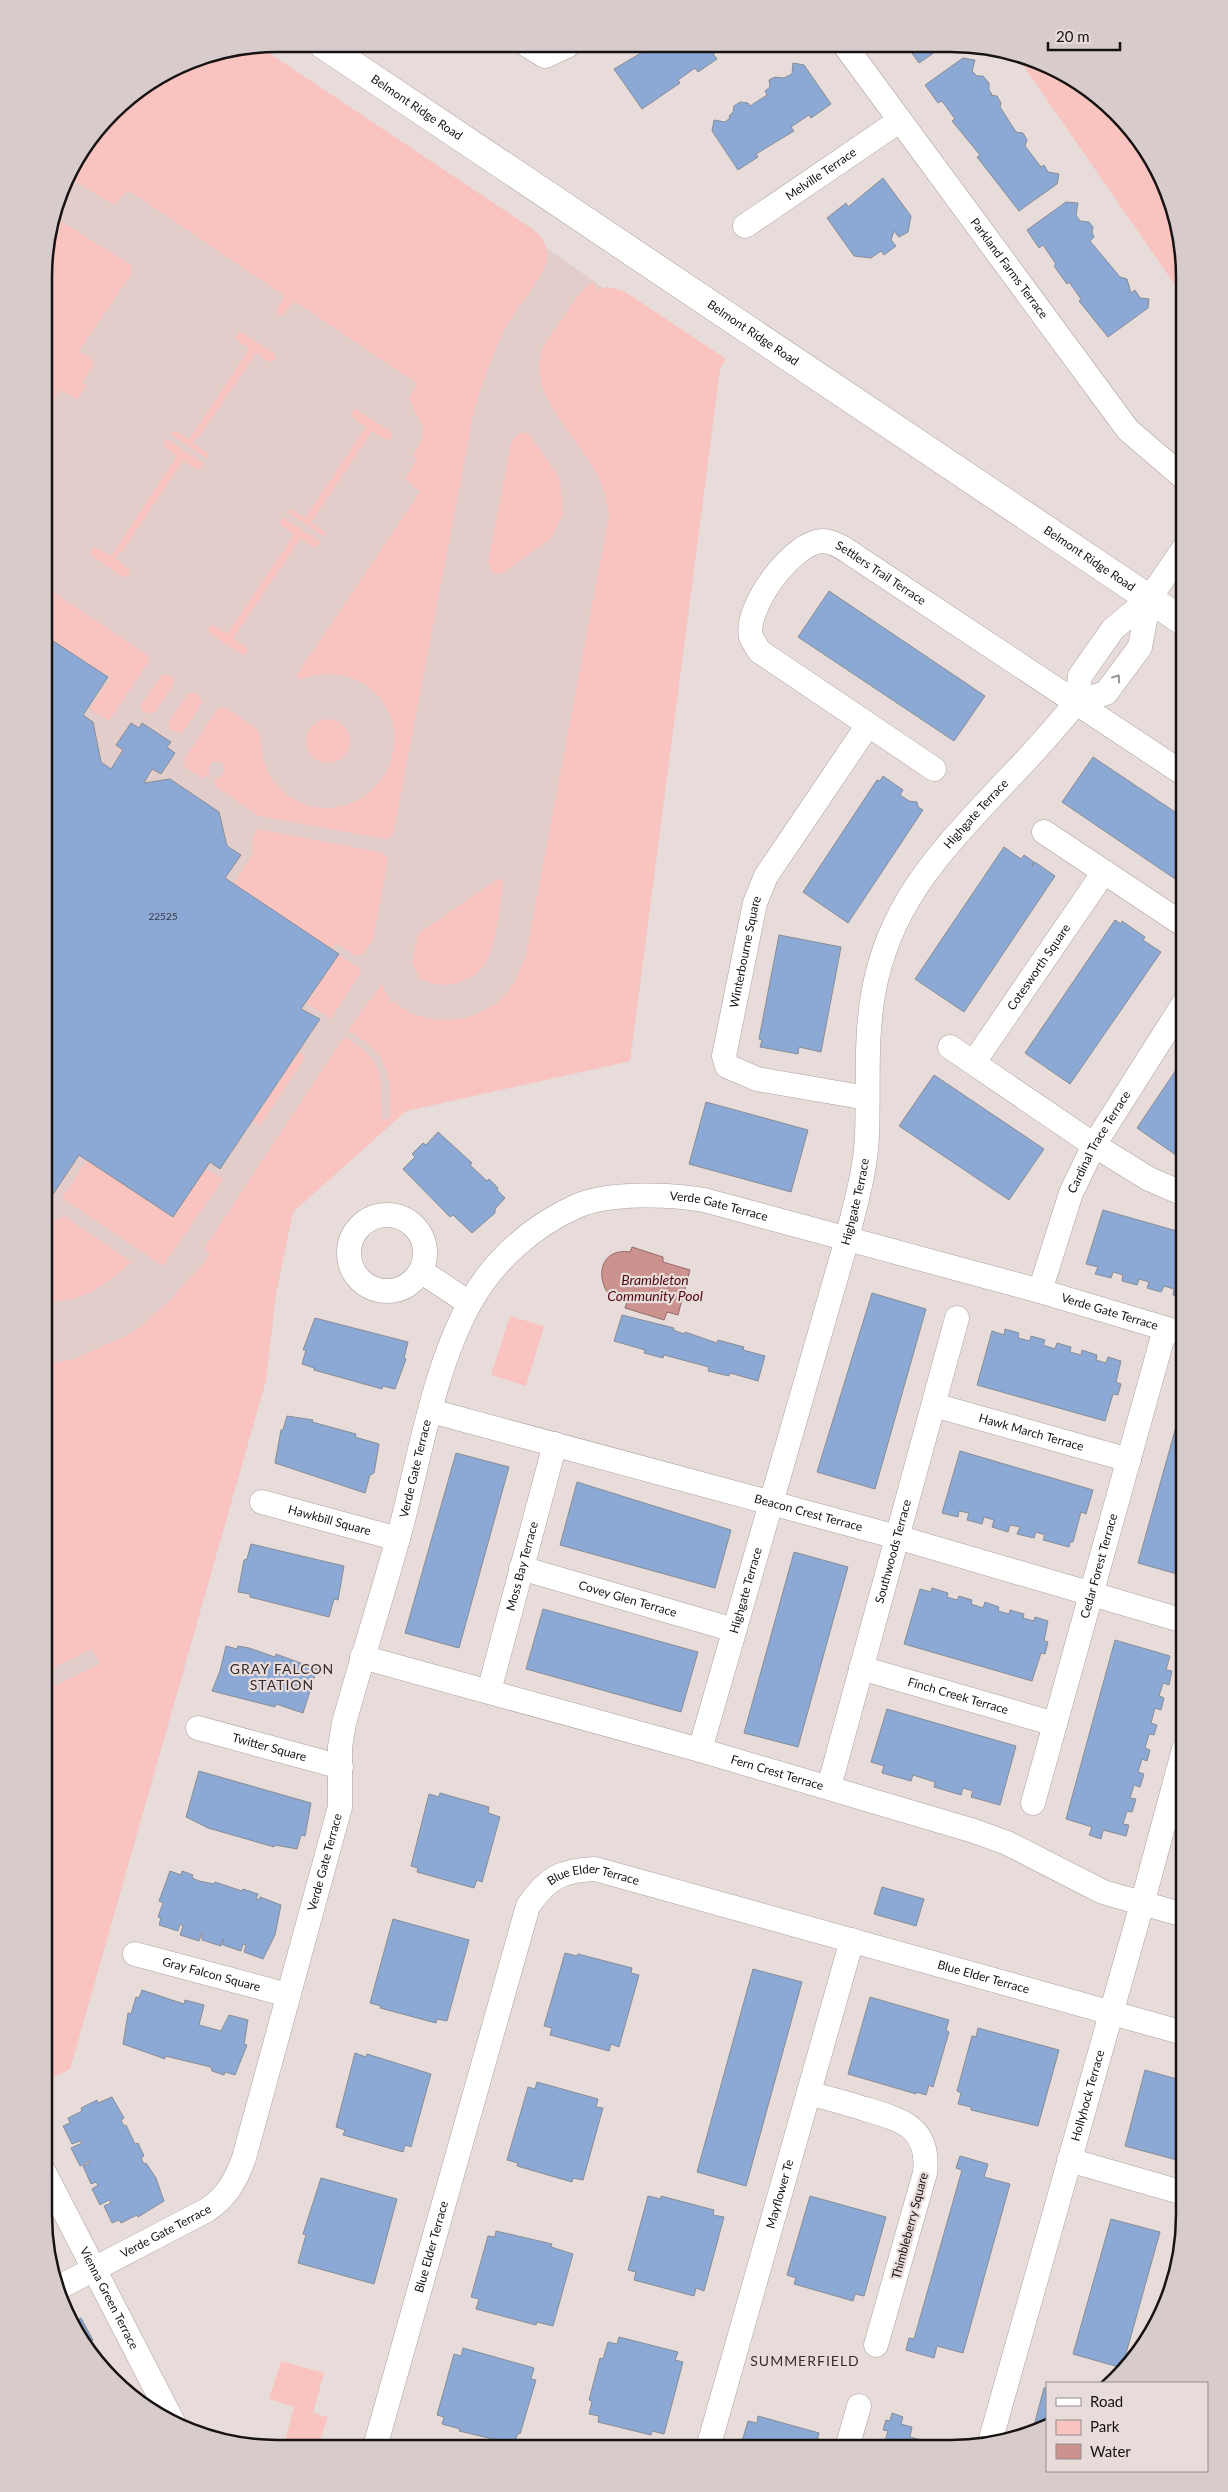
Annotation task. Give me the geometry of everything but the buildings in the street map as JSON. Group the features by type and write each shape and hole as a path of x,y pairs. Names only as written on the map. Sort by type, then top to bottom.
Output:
{"main road":[{"name":"Belmont Ridge Road","path":"334,52 1176,617"}],"street":[{"path":"539,52 546,56 554,52"},
{"name":"Parkland Farms Terrace","path":"850,52 898,121 1128,430 1176,471"},
{"name":"Melville Terrace","path":"745,226 898,121"},
{"name":"Settlers Trail Terrace","path":"934,769 759,651 751,637 752,620 765,593 793,554 808,545 823,541 836,545 1078,702 1176,769"},
{"path":"1078,702 1080,676 1113,629 1149,599 1176,560"},
{"name":"Highgate Terrace","path":"700,1750 847,1239 865,1157 866,1052 872,1003 882,957 893,925 912,892 948,844 1078,702 1106,693 1140,647 1149,599"},
{"name":"Winterbourne Square","path":"867,1098 757,1079 727,1066 724,1056 755,903 766,876 868,725"},
{"path":"1044,832 1176,920"},
{"name":"Cotesworth Square","path":"974,1062 1104,872"},
{"name":"Cardinal Trace Terrace","path":"1040,1291 1070,1193 1094,1145 1176,1016"},
{"path":"950,1047 1094,1145 1148,1179 1176,1191"},
{"name":"Verde Gate Terrace","path":"63,2285 207,2210 228,2191 236,2178 244,2158 340,1807 340,1747 344,1723 398,1539 446,1357 470,1303 510,1250 538,1228 578,1206 609,1199 677,1195 704,1200 1040,1291 1174,1332"},
{"path":"420,1271 470,1303"},
{"name":"Southwoods Terrace","path":"828,1787 957,1318"},
{"name":"Cedar Forest Terrace","path":"1033,1803 1129,1460 1174,1332"},
{"name":"Hawk March Terrace","path":"934,1405 1129,1460"},
{"name":"Beacon Crest Terrace","path":"431,1412 897,1537 1176,1619"},
{"name":"Moss Bay Terrace","path":"488,1691 555,1444"},
{"name":"Hawkbill Square","path":"262,1502 398,1539"},
{"name":"Covey Glen Terrace","path":"521,1568 734,1630"},
{"name":"Fern Crest Terrace","path":"362,1657 700,1750 974,1831 1007,1843 1103,1892 1176,1913"},
{"name":"Finch Creek Terrace","path":"861,1668 1055,1724"},
{"name":"Twitter Square","path":"198,1728 341,1767"},
{"name":"Hollyhock Terrace","path":"992,2436 1176,1784"},
{"name":"Blue Elder Terrace","path":"377,2440 528,1906 540,1888 556,1876 575,1869 595,1869 1176,2031"},
{"name":"Mayflower Te","path":"710,2440 852,1940"},
{"name":"Gray Falcon Square","path":"135,1954 288,1995"},
{"name":"Thimbleberry Square","path":"809,2093 900,2119 914,2129 923,2143 926,2159 925,2173 876,2345"},
{"path":"1069,2160 1176,2191"},
{"name":"Vienna Green Terrace","path":"52,2187 167,2410"},
{"path":"849,2440 859,2406"}],"shaded area":[{"path":"200,66 449,180 720,369 630,1061 406,1111 293,1212 276,1293 266,1380 70,2069 52,2078 52,277 54,248 64,205 90,152 118,118 140,99 152,90"}],"green space":[{"path":"268,53 534,230 543,240 546,247 547,260 545,267 502,335 474,411 393,835 386,839 259,816 215,786 214,779 221,777 225,771 223,763 217,761 211,763 208,770 210,774 202,778 185,767 184,760 218,708 225,707 258,730 269,774 286,794 306,805 327,808 348,804 367,794 382,778 392,757 394,732 389,711 377,694 366,685 342,675 326,674 301,679 296,676 420,492 405,479 417,460 413,456 423,431 409,398 418,384 294,301 283,315 279,316 276,311 285,296 128,190 115,205 74,181 90,152 118,118 152,90 191,70 219,60 248,54"},
{"path":"1022,64 1050,76 1088,99 1110,118 1138,152 1158,191 1168,219 1174,248 1176,286"},
{"path":"60,220 131,265 132,273 79,351 91,358 93,367 82,382 87,386 77,399 61,390 52,403 52,277 54,248"},
{"path":"593,282 597,290 607,287 624,291 726,359 720,369 630,1061 406,1111 293,1212 276,1293 266,1380 70,2069 52,2078 52,1687 100,1664 92,1649 52,1668 52,1363 75,1359 134,1332 169,1301 210,1256 205,1247 344,1037 368,1054 375,1062 380,1080 382,1120 389,1118 390,1088 385,1066 371,1047 348,1030 382,984 391,1003 394,1001 406,1010 420,1016 450,1020 465,1018 493,1006 504,996 517,977 526,955 609,516 607,502 599,479 548,399 541,382 539,365 543,348 549,338 579,295"},
{"path":"239,331 275,354 276,359 269,362 256,353 199,437 197,436 193,443 209,454 208,459 169,433 175,431 189,439 249,349 235,338"},
{"path":"355,409 392,432 392,438 386,440 372,431 311,522 324,531 325,537 286,511 293,510 305,518 366,427 353,418 352,413"},
{"path":"522,432 529,434 560,479 563,514 551,538 503,573 496,574 491,571 488,562 511,444 517,434"},
{"path":"165,438 204,464 198,470 183,461 121,553 119,552 115,558 130,570 129,576 123,577 91,555 91,550 94,547 111,556 177,456 164,447"},
{"path":"282,517 321,542 315,548 300,539 233,638 247,647 248,652 243,655 209,633 208,628 213,625 227,634 294,535 280,524"},
{"path":"52,591 147,655 149,661 109,721 90,709 110,678 52,639"},
{"path":"166,674 173,678 174,684 154,713 149,714 142,711 140,706 161,676"},
{"path":"193,692 200,697 202,703 183,732 177,733 170,729 168,723 188,694"},
{"path":"324,719 332,719 344,725 350,741 344,757 332,763 324,763 312,757 306,745 306,737 312,725"},
{"path":"258,829 384,853 388,860 373,939 364,954 356,956 336,943 332,949 234,883 252,855 252,838"},
{"path":"499,878 504,883 496,930 488,958 483,967 467,979 448,985 428,982 419,978 412,962 418,934"},
{"path":"339,955 362,970 331,1019 307,1003"},
{"path":"299,1052 306,1056 260,1126 253,1121"},
{"path":"87,1160 173,1218 206,1169 223,1179 163,1266 62,1198"},
{"path":"64,1216 132,1262 92,1291 71,1299 52,1301 52,1223"},
{"path":"510,1316 544,1326 526,1386 491,1375"},
{"path":"281,2361 324,2373 313,2413 328,2417 320,2440 285,2440 294,2407 269,2399"}],"water":[{"name":"Brambleton Community Pool","path":"632,1247 663,1257 663,1262 690,1270 678,1315 667,1312 664,1320 625,1308 628,1299 607,1292 602,1276 604,1263 608,1257 614,1254 630,1252"}],"district":[{"name":"GRAY FALCON STATION","path":"282,1678"},
{"name":"SUMMERFIELD","path":"805,2361"}]}
